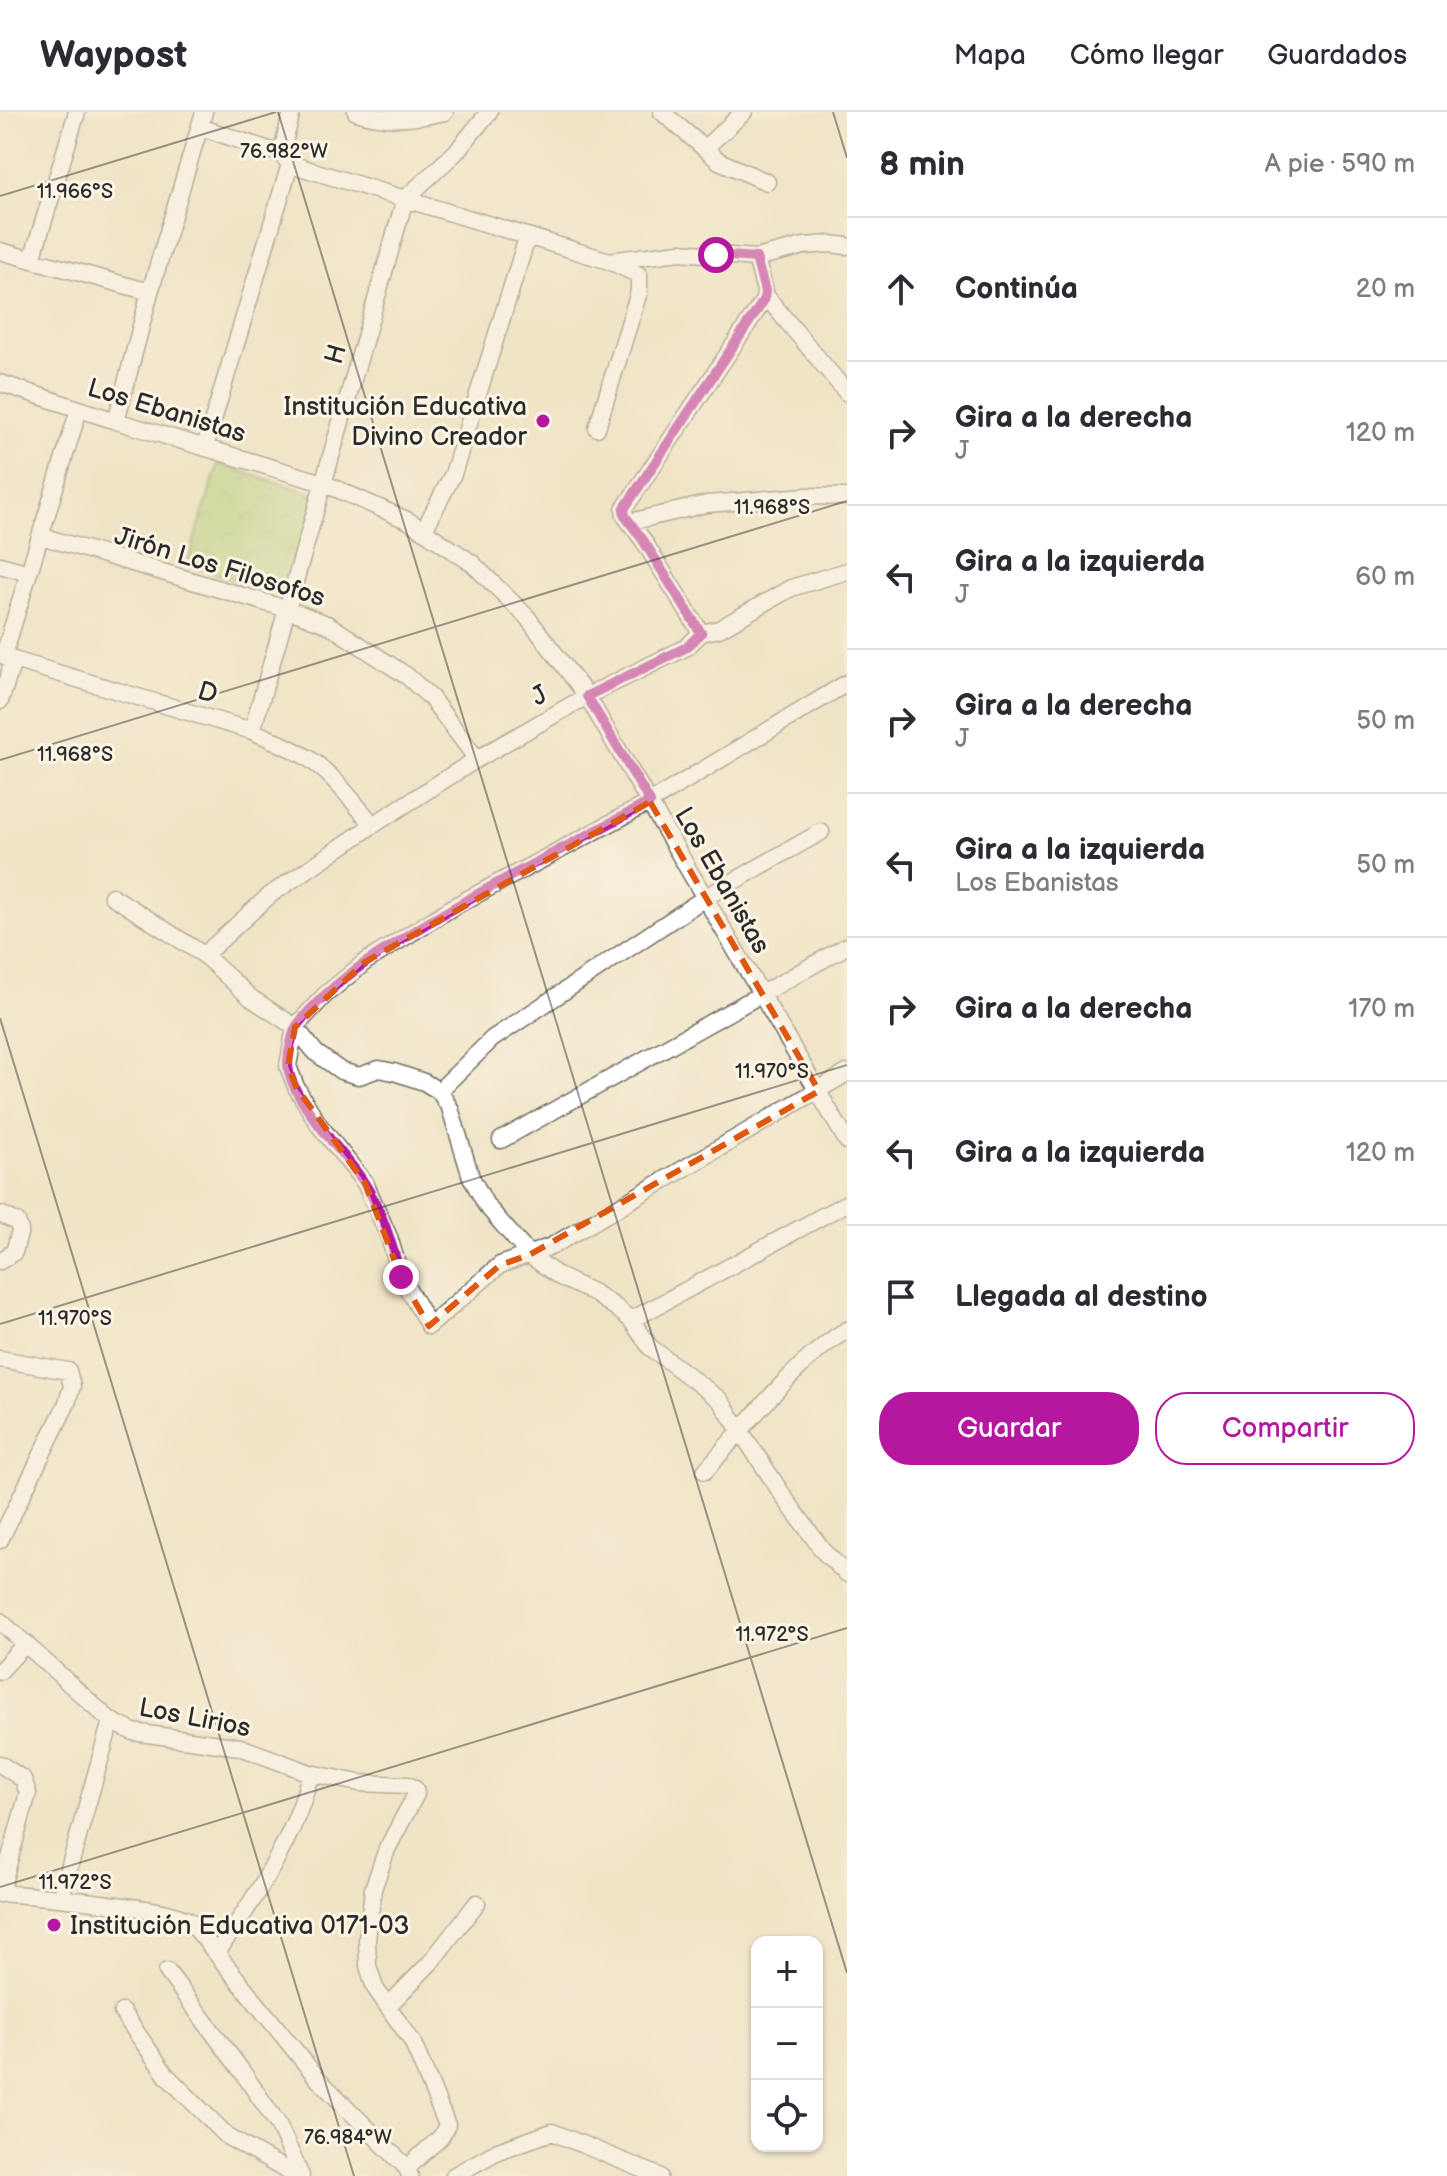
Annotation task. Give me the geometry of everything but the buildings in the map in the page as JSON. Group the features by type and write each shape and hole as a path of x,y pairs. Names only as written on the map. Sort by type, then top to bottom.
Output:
{"street":[{"path":"32,259 77,112"},
{"path":"205,447 285,159 292,112"},
{"path":"356,112 378,119 415,119 445,112"},
{"path":"405,199 457,151 489,112"},
{"path":"662,112 719,161 767,182"},
{"path":"705,148 744,112"},
{"path":"116,421 150,292 202,120 285,159 527,238 609,261 639,275 639,292 597,428"},
{"name":"H","path":"252,731 405,199"},
{"path":"424,530 453,474 527,238"},
{"path":"609,261 680,252 756,258 804,246 847,246"},
{"path":"0,251 150,292"},
{"path":"756,258 765,295 847,393"},
{"path":"701,633 625,516 627,502 765,295"},
{"name":"Los Ebanistas","path":"0,383 323,483 380,506 424,530 472,563 527,617 587,696 847,1141"},
{"path":"0,701 29,573 79,409"},
{"path":"630,522 707,504 806,496 847,497"},
{"name":"Jirón Los Filosofos","path":"41,536 287,609 329,625 407,676 431,698 477,759"},
{"path":"0,565 29,573"},
{"name":"J","path":"204,955 270,895 477,759 587,696 687,647 701,633 719,629 791,588 847,571"},
{"name":"D","path":"9,656 252,731 310,759 331,777 373,825"},
{"path":"847,683 650,802 453,907 365,962 325,995 295,1027 288,1066 296,1087 319,1125 365,1183 389,1237 401,1277 429,1326 500,1265 552,1246 847,1073"},
{"path":"439,1091 492,1039 706,897 821,832"},
{"path":"112,896 204,955 251,998 295,1027 316,1053 341,1071 359,1076 379,1069 394,1072 424,1082 439,1091 450,1108 471,1177 481,1196 529,1255 560,1277 594,1293 631,1320 650,1347 720,1400 817,1542 847,1574"},
{"path":"501,1140 847,946"},
{"path":"631,1320 847,1203"},
{"path":"0,1214 17,1222 20,1230 14,1252 0,1261"},
{"path":"705,1471 820,1349 847,1330"},
{"path":"0,1359 68,1371 72,1386 0,1540"},
{"name":"Los Lirios","path":"0,1621 111,1721 133,1732 240,1747 310,1773 359,1783 408,1785 415,1789 416,1794 387,1849 373,1889 368,1927 368,1966 375,1988 389,2005"},
{"path":"0,1671 26,1643"},
{"path":"61,1897 111,1721"},
{"path":"0,1764 23,1779 28,1793 0,1894 61,1897 173,1913 190,1921 318,2079 409,2172 441,2137 447,2125 412,2041 389,2005 430,1963 477,1903"},
{"path":"217,1952 257,1892 299,1811 310,1773"},
{"path":"167,1971 278,2124 298,2176"},
{"path":"122,2012 167,2076 228,2137 298,2176"},
{"path":"453,2176 498,2151 552,2132 659,2176"}],"highlighted area":[{"path":"650,802 819,1091 529,1255 500,1265 429,1326 401,1277 365,1183 296,1087 288,1066 295,1027 365,962"}],"green space":[{"path":"218,464 317,495 289,596 187,565"}],"place":[{"name":"Institución Educativa Divino Creador","path":"543,421"},
{"name":"Institución Educativa 0171-03","path":"54,1925"}],"route":[{"path":"401,1277 389,1237 365,1183 319,1125 296,1087 288,1066 295,1027 325,995 365,962 453,907 650,802 587,696 687,647 701,633 625,516 624,509 764,300 765,291 756,258 716,255"}]}
